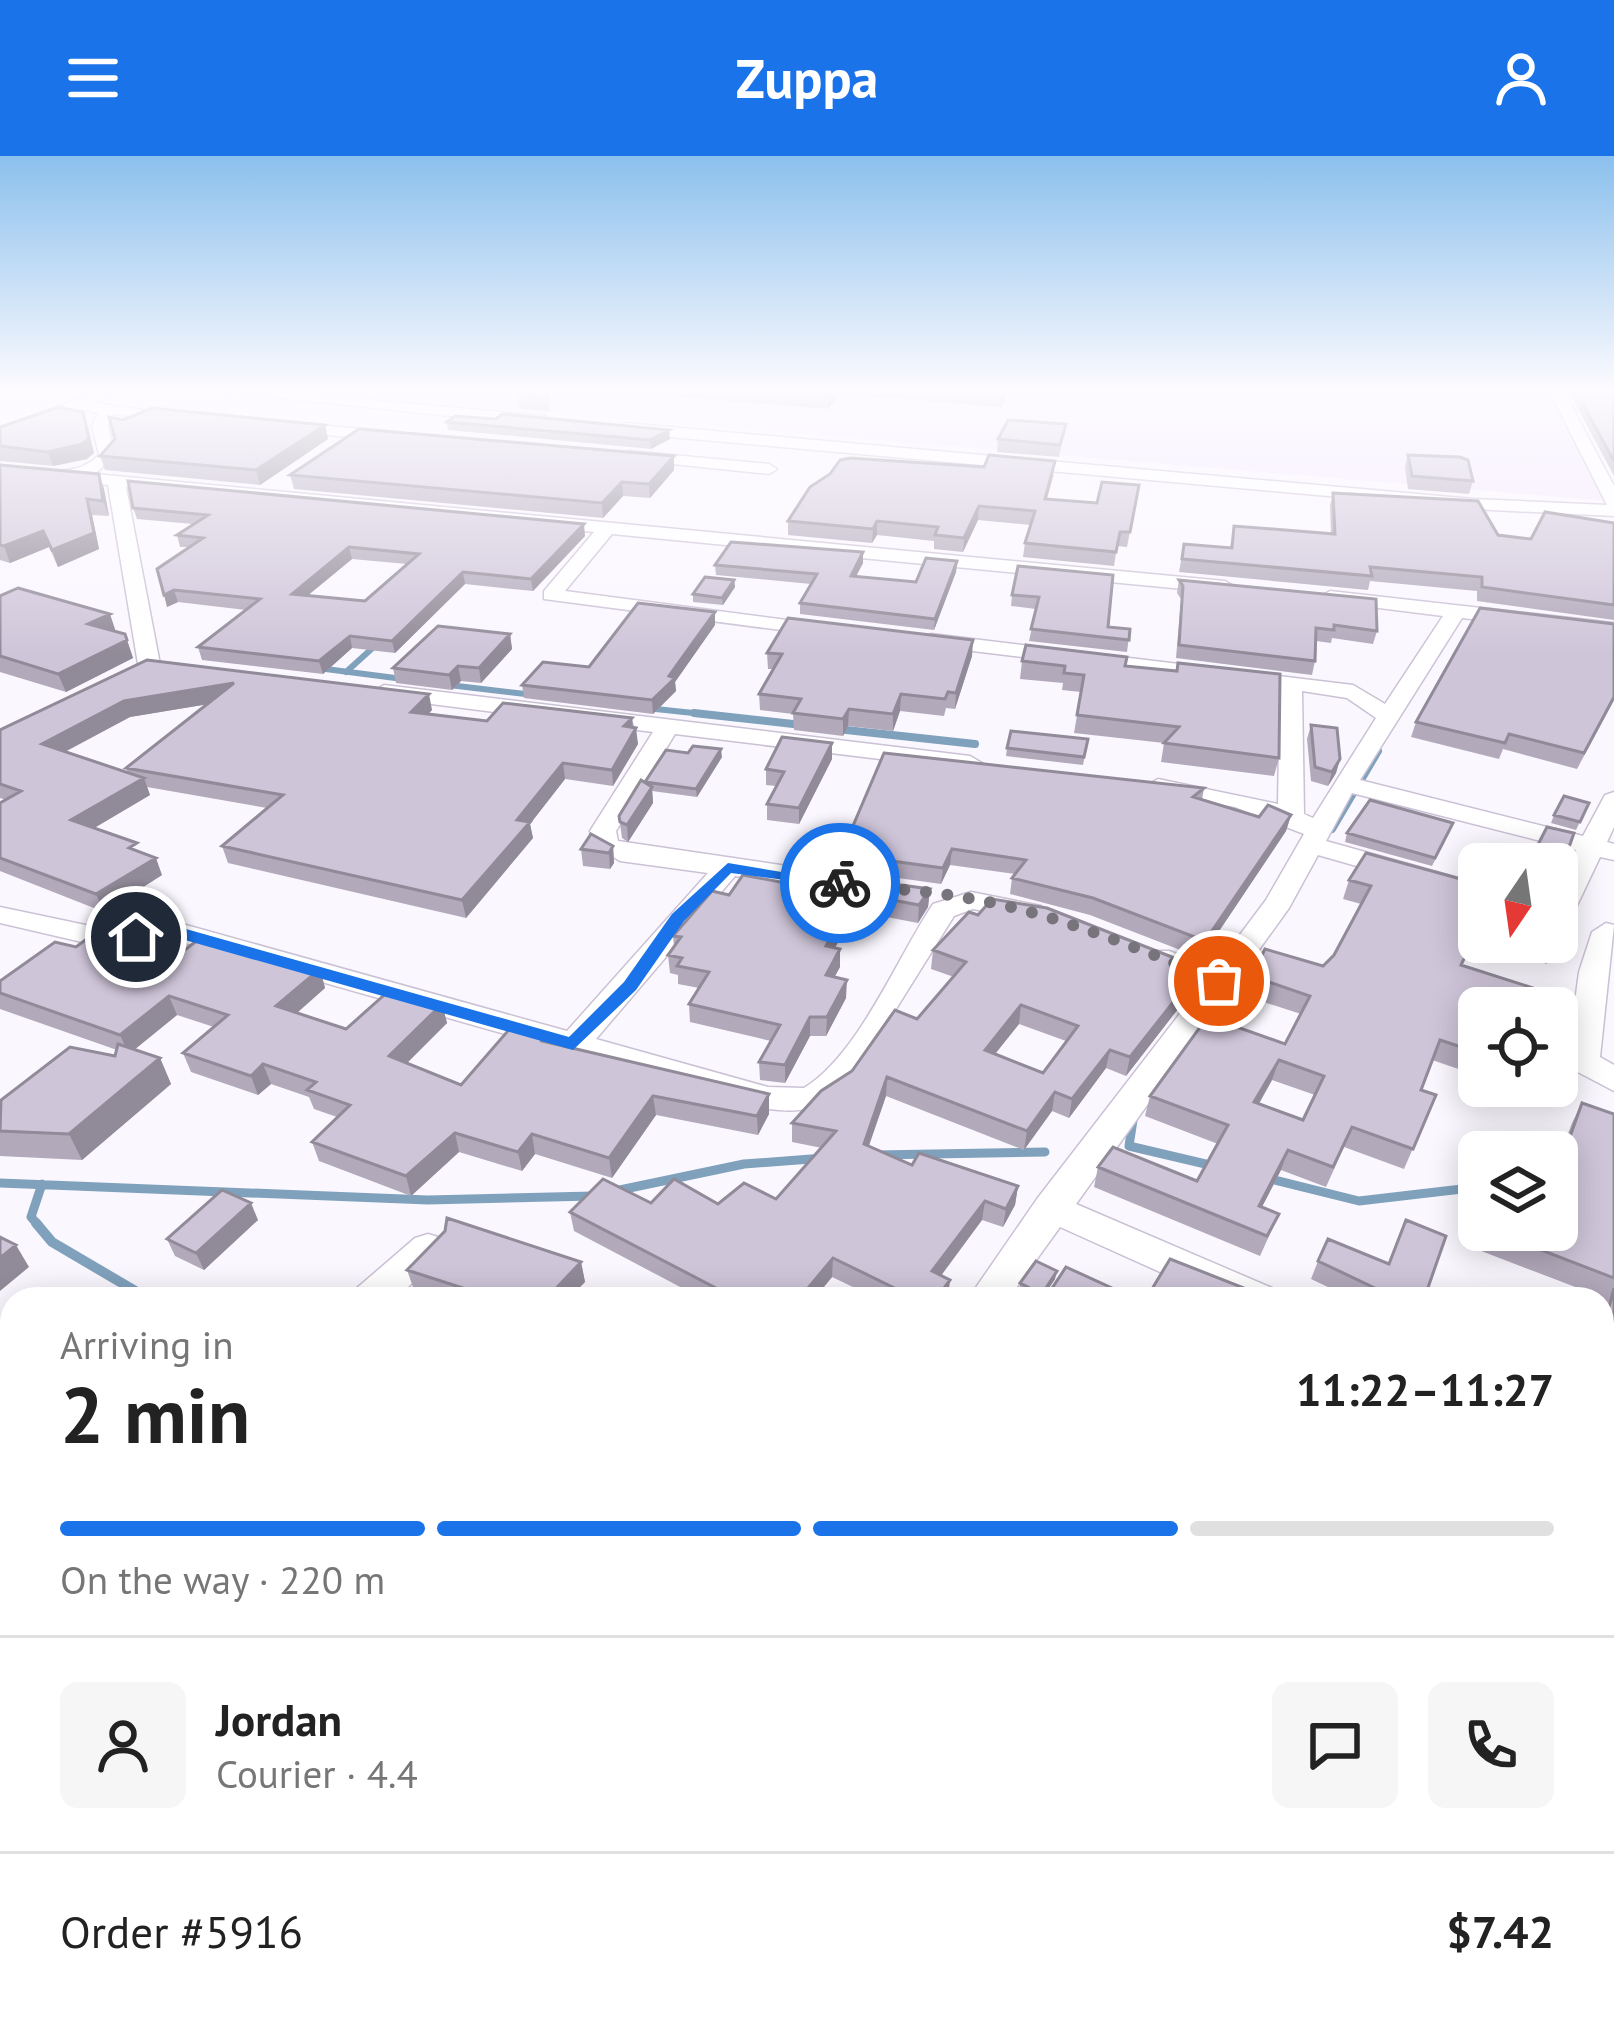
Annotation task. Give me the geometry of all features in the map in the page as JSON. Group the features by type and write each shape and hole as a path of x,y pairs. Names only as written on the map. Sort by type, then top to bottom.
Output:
{"street":[{"path":"102,480 1243,588"},
{"path":"1199,480 1473,504 1614,507 1600,480"},
{"path":"116,481 150,668"},
{"path":"267,494 285,482"},
{"path":"608,527 551,595 558,600 846,632"},
{"path":"1307,594 1614,628"},
{"path":"995,1287 1279,902 1345,784 1458,608"},
{"path":"906,638 1353,692 1389,717"},
{"path":"1291,816 1292,683"},
{"path":"362,689 1000,767"},
{"path":"669,725 603,831 606,844 620,854 882,888"},
{"path":"1142,784 1237,796 1291,816 1315,838 1458,886"},
{"path":"1345,784 1605,850"},
{"path":"1578,887 1605,850 1614,800"},
{"path":"573,1044 630,986 678,917 728,868"},
{"path":"927,894 1056,920"},
{"path":"0,915 95,936 186,934 768,1098 796,1101 821,1094 846,1066 943,910 971,900"},
{"path":"1578,923 1610,933 1594,972 1583,1061 1614,1080"},
{"path":"1140,949 1219,981"},
{"path":"1050,1208 1231,1287"},
{"path":"384,1287 428,1248"}],"shaded area":[{"path":"1350,480 1596,480 1607,501"}],"building":[{"path":"0,480 100,480 103,501 87,499 94,533 52,550 43,531 0,545"},
{"path":"340,480 653,480 649,484 622,482 602,503"},
{"path":"822,480 1050,480 1045,499 1097,503 1102,482 1139,485 1130,532 1120,532 1116,552 1025,543 1035,511 979,506 964,538 935,535 938,527 877,521 873,529 788,521 810,487"},
{"path":"128,481 584,524 531,579 463,572 392,641 350,636 319,661 198,647 260,599 174,590 164,595 157,569 203,538 177,535 208,515 133,508","holes":["349,547 419,554 365,601 292,594"]},
{"path":"1333,493 1478,501 1498,535 1531,539 1545,512 1614,523 1614,605 1482,587 1482,577 1370,567 1372,576 1182,559 1184,544 1232,548 1234,526 1335,534"},
{"path":"731,542 863,552 851,576 916,582 926,558 957,561 935,619 800,603 817,574 715,565"},
{"path":"1018,566 1113,575 1108,627 1130,629 1129,640 1031,629 1039,597 1012,595"},
{"path":"705,577 734,580 722,598 693,594"},
{"path":"1179,580 1376,599 1377,631 1334,625 1334,630 1316,628 1315,661 1179,645 1183,586"},
{"path":"18,588 110,614 88,624 125,634 127,640 58,674 0,656 0,596"},
{"path":"638,603 715,612 669,676 675,678 652,700 522,685 543,662 589,667"},
{"path":"1480,608 1614,624 1614,697 1584,753 1509,734 1505,743 1416,722"},
{"path":"788,618 973,640 956,693 948,692 945,699 901,694 893,714 849,709 843,719 793,713 801,699 759,694 782,654 767,653"},
{"path":"438,626 510,634 479,668 458,666 449,675 393,668"},
{"path":"1026,645 1127,657 1125,666 1177,671 1178,663 1280,674 1279,758 1164,743 1179,727 1077,715 1084,675 1064,673 1065,666 1022,661"},
{"path":"147,660 429,694 411,712 487,721 503,703 632,718 624,726 636,728 612,770 563,763 517,820 530,822 462,900 222,846 283,795 126,768 234,683 124,701 42,744 144,778 71,820 137,843 129,848 156,858 96,894 0,858 0,803 21,791 0,784 0,730"},
{"path":"1311,725 1337,728 1340,759 1332,772 1315,767"},
{"path":"1011,731 1088,739 1084,757 1007,748"},
{"path":"782,737 832,743 799,808 767,804 784,772 766,769"},
{"path":"693,746 721,749 696,789 645,782 666,750 688,753"},
{"path":"884,753 1204,788 1193,797 1259,817 1268,805 1291,815 1205,941 1093,898 1012,878 1026,860 952,849 943,868 841,854"},
{"path":"641,780 652,787 627,825 619,816"},
{"path":"1564,796 1589,803 1580,822 1554,815"},
{"path":"1370,800 1453,823 1435,858 1347,833"},
{"path":"1547,827 1574,833 1570,843 1539,843"},
{"path":"591,834 613,846 609,853 581,849"},
{"path":"1366,853 1458,878 1458,963 1530,987 1458,987 1458,1046 1440,1040 1421,1090 1436,1095 1413,1149 1352,1127 1333,1167 1288,1150 1259,1206 1279,1214 1267,1236 1098,1167 1113,1147 1197,1181 1228,1125 1150,1096 1251,957 1256,959 1217,1020 1285,1044 1310,996 1251,976 1265,949 1323,966 1334,955 1371,886 1349,880","holes":["1279,1060 1324,1076 1303,1120 1254,1102"]},
{"path":"820,874 930,889 919,905 855,893 826,946 840,949 826,975 847,980 827,1017 810,1017 785,1065 759,1062 780,1025 689,1004 709,972 677,966 682,958 668,955 681,937 673,936 712,891 729,895 743,875 812,888"},
{"path":"992,899 1047,908 1200,968 1130,1057 1110,1050 1072,1099 1055,1092 1027,1131 887,1077 864,1144 912,1165 919,1153 1018,1186 1006,1209 985,1201 932,1271 950,1280 945,1287 892,1287 833,1258 809,1287 714,1287 570,1212 603,1179 651,1203 674,1179 718,1204 744,1183 776,1199 836,1131 792,1123 821,1091 852,1071 895,1010 917,1019 966,962 933,950 969,912 978,915","holes":["1021,1005 1078,1026 1043,1073 985,1050"]},
{"path":"99,930 124,930 186,949 203,936 320,969 276,1006 346,1029 391,989 442,1004 389,1056 461,1085 513,1025 548,1034 542,1041 769,1094 757,1116 653,1096 609,1158 532,1134 518,1152 455,1133 406,1176 312,1142 350,1105 307,1090 316,1082 263,1064 251,1076 183,1053 228,1015 169,996 120,1035 0,993 0,981 55,942 76,947"},
{"path":"118,1044 160,1058 69,1134 0,1131 1,1100 70,1047 115,1056"},
{"path":"1582,1103 1614,1114 1614,1278 1544,1251 1578,1251 1578,1131 1572,1131"},
{"path":"222,1190 251,1203 196,1253 167,1239"},
{"path":"447,1218 581,1262 557,1287 460,1287 407,1270 445,1231"},
{"path":"1406,1220 1446,1236 1428,1287 1373,1287 1318,1261 1328,1239 1389,1264"},
{"path":"0,1237 16,1245 0,1258"},
{"path":"1170,1259 1241,1287 1153,1287"},
{"path":"1036,1261 1057,1271 1047,1287 1020,1283"},
{"path":"1066,1267 1110,1287 1053,1287"}],"waterway":[{"path":"346,672 377,644"},
{"path":"318,668 346,672"},
{"path":"346,672 403,679"},
{"path":"449,685 534,695"},
{"path":"646,708 703,714"},
{"path":"694,713 703,714"},
{"path":"703,714 722,716"},
{"path":"703,714 802,725"},
{"path":"837,729 975,744"},
{"path":"1332,829 1378,751"},
{"path":"1133,1120 1129,1146 1214,1166"},
{"path":"876,1155 1045,1152"},
{"path":"615,1191 744,1164 824,1158"},
{"path":"1266,1178 1359,1201 1458,1189"},
{"path":"0,1183 42,1185"},
{"path":"39,1226 31,1217 42,1185"},
{"path":"42,1185 428,1200 593,1196"},
{"path":"36,1223 52,1242 129,1287"}],"way so far":[{"path":"840,883 993,902 1100,933 1219,981"}],"route":[{"path":"136,937 186,934 573,1044 630,986 678,917 728,868 840,883"}]}
